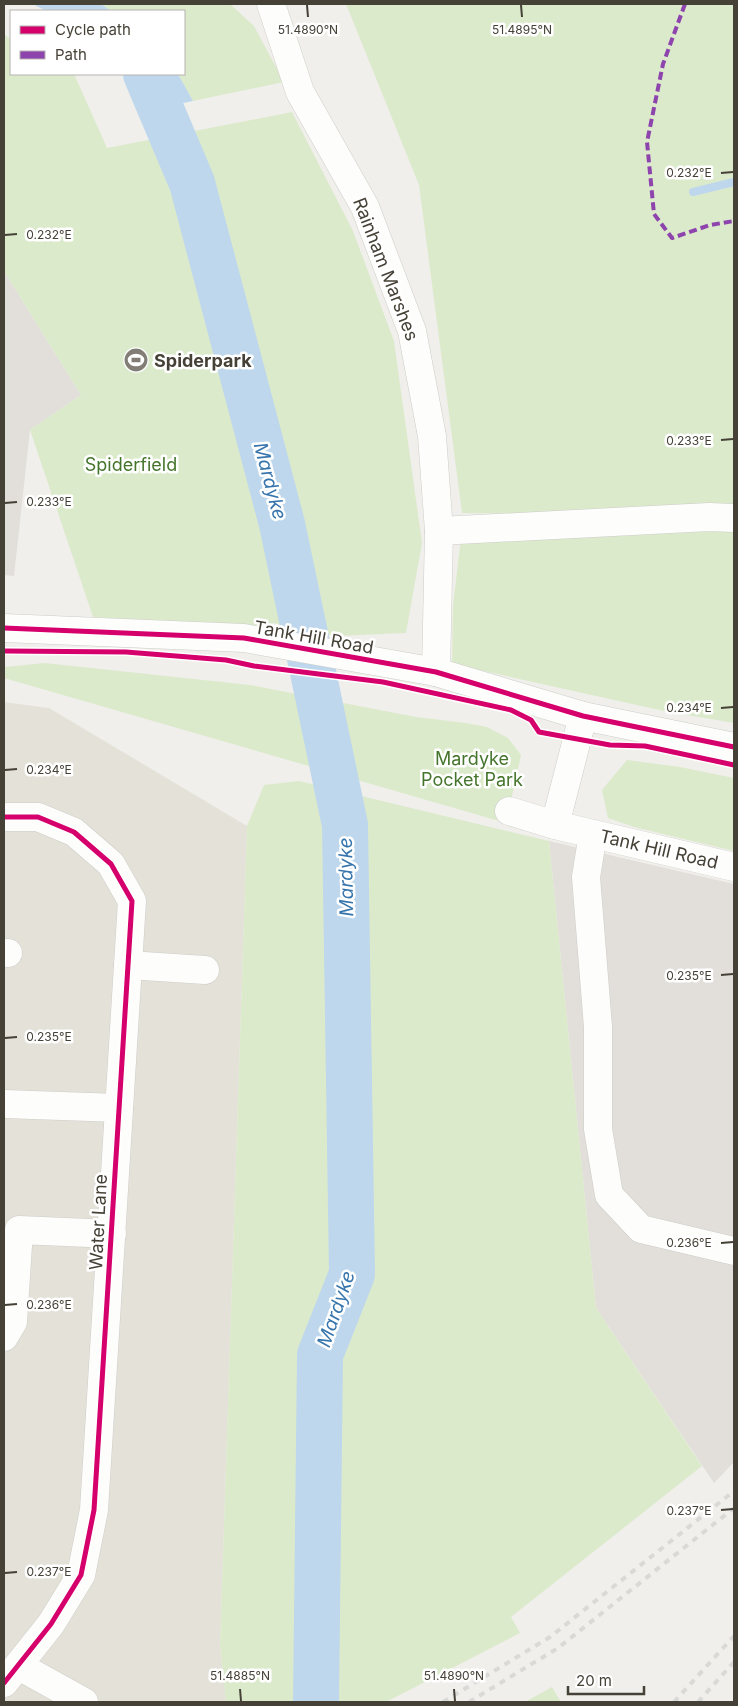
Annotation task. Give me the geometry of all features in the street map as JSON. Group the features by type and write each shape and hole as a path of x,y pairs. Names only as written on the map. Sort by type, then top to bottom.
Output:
{"street":[{"name":"Rainham Marshes","path":"271,4 300,92 365,207 412,331 432,436 439,531 436,672"},
{"path":"439,531 709,517 734,518"},
{"name":"Tank Hill Road","path":"4,628 218,636 264,642 436,672 583,716 734,747"},
{"path":"555,825 583,716"},
{"name":"Tank Hill Road","path":"509,811 555,825 734,867"},
{"name":"Water Lane","path":"4,817 38,817 74,832 111,864 132,901 94,1510 81,1575 51,1624 11,1675 84,1702"},
{"path":"593,834 586,877 598,1027 598,1129 608,1196 641,1229 734,1251"},
{"path":"128,965 204,970"},
{"path":"4,1104 119,1108"},
{"path":"4,1337 13,1322 19,1230 112,1234"}],"shaded area":[{"path":"4,271 81,395 30,430 14,576 4,575"},
{"path":"4,702 49,708 247,826 220,1646 226,1702 4,1702"},
{"path":"549,841 734,884 734,1462 714,1483 596,1308"}],"green space":[{"path":"101,4 230,4 254,26 284,82 193,101 179,75 185,75 185,10 110,10"},
{"path":"346,4 734,4 734,516 462,513 419,185"},
{"name":"Spiderfield","path":"4,34 10,39 10,75 75,76 107,148 292,112 353,231 394,341 422,543 406,633 336,636 273,623 261,627 93,617 30,430 81,395 4,271"},
{"path":"734,531 734,723 664,711 452,664 453,605 461,538"},
{"name":"Mardyke Pocket Park","path":"45,663 250,685 416,717 487,727 508,738 521,755 506,823 4,678 4,667"},
{"path":"627,760 680,767 734,778 734,851 634,827 608,818 602,790"},
{"path":"299,781 549,841 596,1308 702,1466 511,1617 520,1633 386,1702 226,1702 220,1646 247,826 264,785"},
{"path":"552,1687 561,1702 525,1702"}],"water":[{"path":"33,4 101,4 110,10 44,10"},
{"path":"138,75 179,75 193,101 154,109"}],"waterway":[{"name":"Mardyke","path":"146,75 192,183 282,524 345,825 352,1274 320,1355 316,1702"},
{"path":"693,192 734,182"}],"railway":[{"path":"443,1702 550,1637 734,1491"},
{"path":"469,1702 558,1648 734,1508"},
{"path":"674,1702 734,1636"},
{"path":"698,1702 734,1662"}],"marked path":[{"path":"685,4 663,64 647,142 654,214 672,238 710,225 734,221"}],"cycle path":[{"path":"4,628 244,638 436,672 583,716 734,747"},
{"path":"4,651 126,652 226,660 254,666 383,682 511,710 531,720 539,732 610,745 645,746 734,765"},
{"path":"4,817 38,817 74,832 111,864 132,901 94,1510 81,1575 51,1624 4,1683"}],"place":[{"name":"Spiderpark","path":"136,360"}]}
